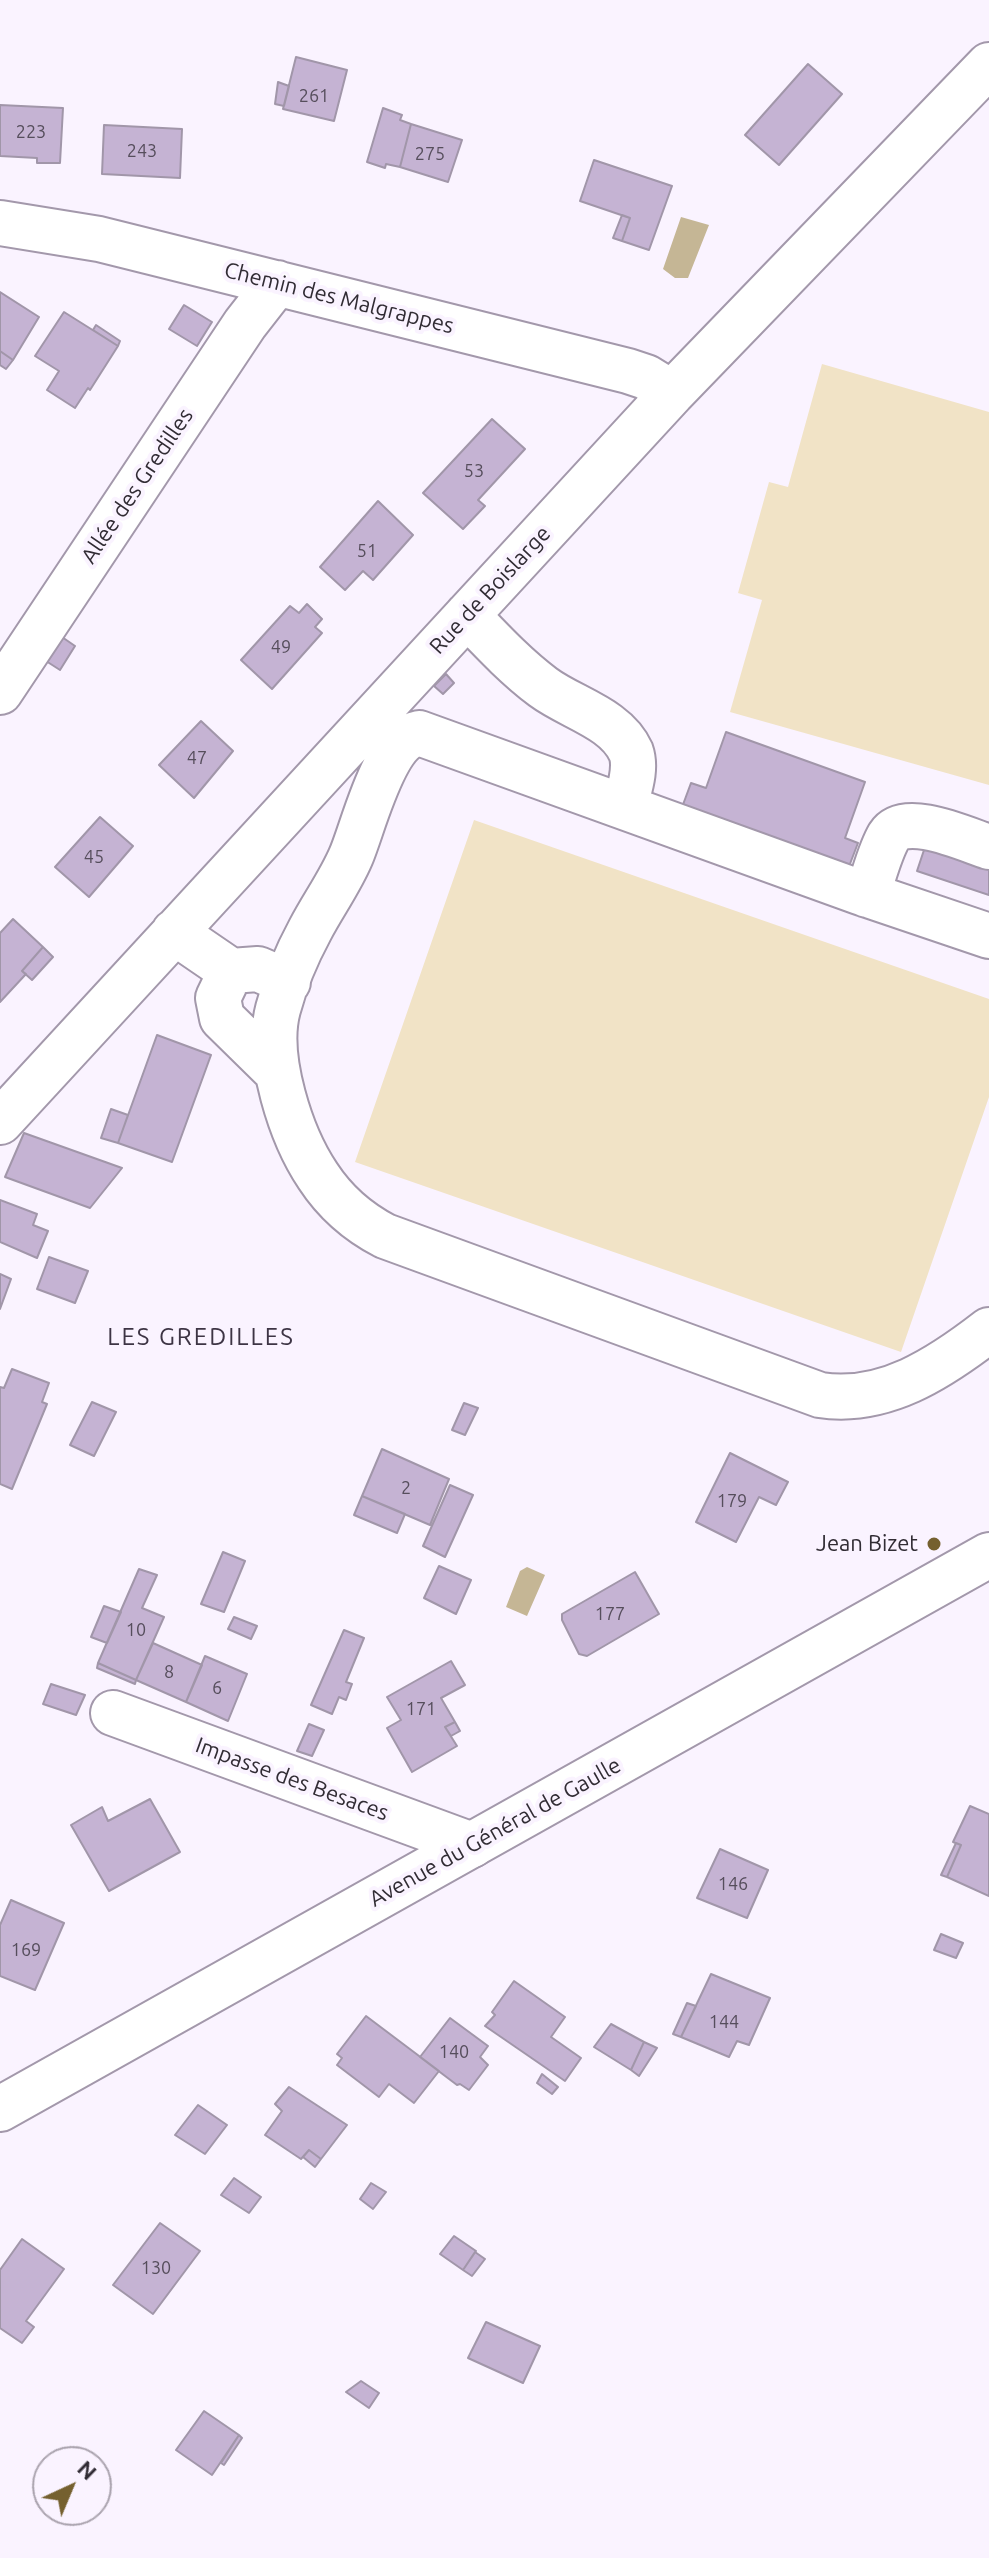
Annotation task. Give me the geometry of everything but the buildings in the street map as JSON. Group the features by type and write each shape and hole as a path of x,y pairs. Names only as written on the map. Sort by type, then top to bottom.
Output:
{"street":[{"name":"Rue de Boislarge","path":"0,1122 672,393 989,65"},
{"name":"Chemin des Malgrappes","path":"0,223 99,239 628,371 646,377 672,393"},
{"name":"Allée des Gredilles","path":"0,692 245,324 277,283"},
{"path":"467,615 541,685 602,721 621,737 632,756 633,765 625,807"},
{"path":"989,936 867,895 426,734 410,735 397,748 384,770 351,857 308,932 275,1025 277,1072 299,1136 317,1175 329,1191 366,1226 423,1251 805,1390 839,1398 891,1389 929,1371 989,1330"},
{"path":"867,895 890,836 900,827 912,825 943,831 989,847"},
{"path":"174,932 231,971 258,969 288,982"},
{"path":"231,971 218,998 222,1018 277,1072"},
{"name":"Avenue du Général de Gaulle","path":"0,2109 989,1555"},
{"name":"Impasse des Besaces","path":"113,1713 472,1845"}],"shaded area":[{"path":"681,217 709,225 688,278 675,278 663,269"},
{"path":"822,364 989,412 989,785 730,712 762,600 738,593 769,482 788,487"},
{"path":"474,820 989,999 989,1097 901,1352 355,1162"},
{"path":"527,1567 545,1575 527,1616 506,1607 520,1571"}],"place":[{"name":"Jean Bizet","path":"934,1544"}],"district":[{"name":"LES GREDILLES","path":"201,1337"}]}
